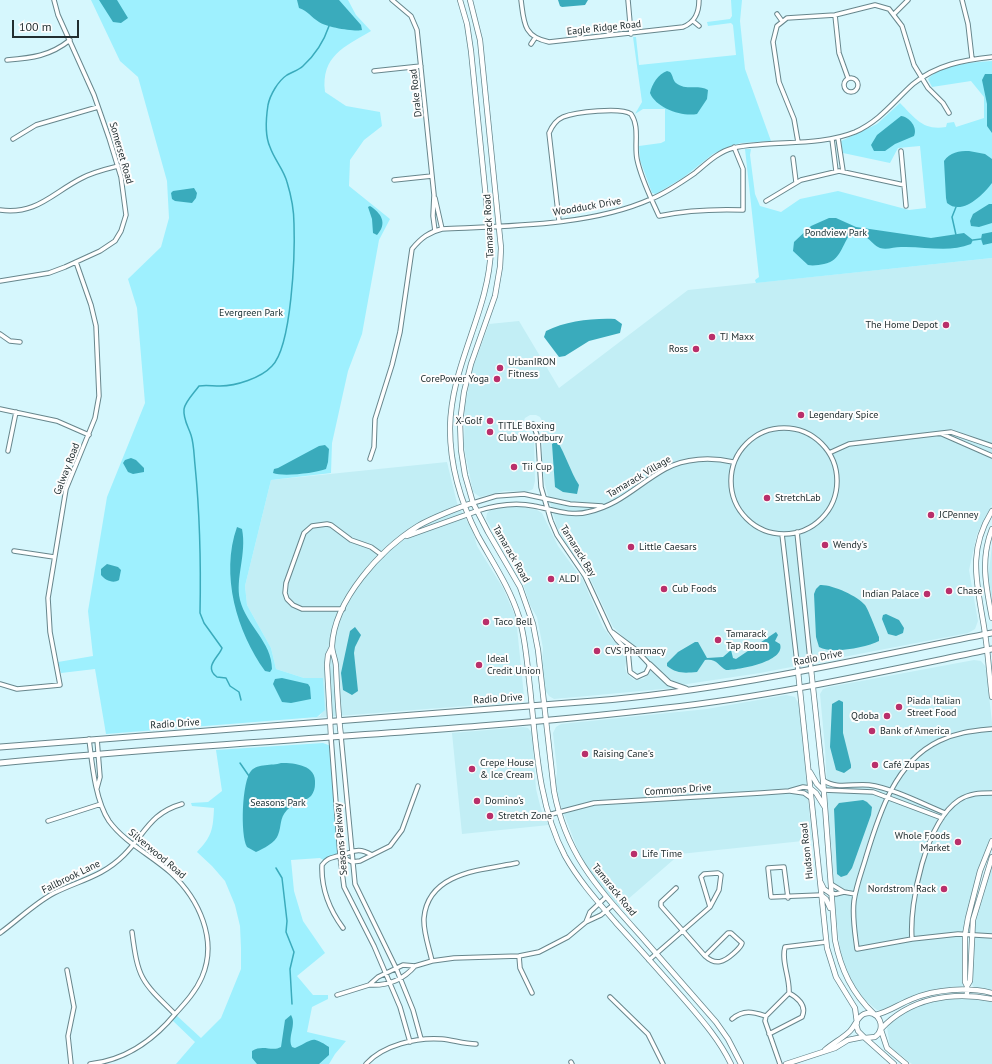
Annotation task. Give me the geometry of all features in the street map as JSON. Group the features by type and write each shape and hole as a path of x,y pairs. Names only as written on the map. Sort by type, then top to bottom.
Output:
{"main road":[{"name":"Radio Drive","path":"0,747 532,706 689,690 798,672 992,633"},
{"path":"0,763 534,721 666,708 812,684 989,650"},
{"path":"650,664 669,683 689,690"}],"street":[{"name":"Somerset Road","path":"0,281 49,272 76,262 106,248 115,241 121,232 126,215 118,166 98,107 54,0"},
{"name":"Drake Road","path":"392,0 407,12 416,26 434,195 442,229"},
{"name":"Tamarack Road","path":"460,0 467,24 471,46 490,226 490,257 487,287 479,315 459,371 451,412 450,431 453,461 464,506 504,582 517,612 524,640 543,794 548,815 566,857 599,903 708,1027 731,1064"},
{"name":"Tamarack Road","path":"470,0 480,40 499,226 500,257 496,291 467,377 461,412 460,431 462,460 473,503 488,532 516,578 530,612 538,650 554,791 570,843 579,861 606,897 716,1022 731,1044 741,1064"},
{"path":"521,0 525,25 535,38 530,44"},
{"path":"628,0 631,34"},
{"path":"699,0 699,8 693,20 699,26"},
{"path":"894,14 908,0"},
{"path":"962,0 968,24 972,59"},
{"path":"798,142 793,114 779,82 773,42 774,31 782,21 792,17 835,15 875,5 884,6 894,14 902,26 911,59 922,78 943,103 949,113"},
{"path":"777,14 782,21"},
{"path":"835,15 839,53 848,78"},
{"name":"Eagle Ridge Road","path":"535,38 549,42 677,29 689,25 693,20"},
{"path":"7,60 42,55 58,50 70,40"},
{"name":"Woodduck Drive","path":"370,458 374,447 375,419 392,365 400,332 412,249 420,239 442,229 559,221 619,211 652,199 695,173 713,158 734,147 832,139 858,131 877,120 922,78 945,66 972,59 992,57"},
{"path":"374,71 421,66"},
{"path":"13,140 36,125 98,107"},
{"path":"559,221 549,133 554,123 562,117 621,110 631,114 636,124 637,159 659,216 686,211 711,209 743,210 744,172 734,147"},
{"path":"838,138 843,171"},
{"path":"832,139 836,171"},
{"path":"901,151 906,206"},
{"path":"793,158 796,182"},
{"path":"0,210 16,211 31,209 83,177 118,166"},
{"path":"766,201 802,179 836,171 843,171 904,185"},
{"path":"394,180 432,176"},
{"name":"Drake Road","path":"434,195 433,216 435,231"},
{"name":"Galway Road","path":"0,684 18,689 60,685 48,618 48,598 66,489 88,435 99,402 98,340 91,305 76,262"},
{"path":"0,334 10,341 20,342"},
{"path":"0,409 57,421 88,435"},
{"path":"8,451 16,412"},
{"name":"Tamarack Bay","path":"533,424 538,438 539,474 543,499 557,534 585,576 612,632 617,640 628,651 630,658 628,669 633,676 641,676 646,674 650,664 636,650 612,632"},
{"path":"777,428 793,429 808,434 821,443 829,453 836,476 834,497 831,505 820,520 806,529 782,534 770,532 747,520 739,509 731,489 731,472 733,462 749,440 762,433 777,428"},
{"path":"829,453 849,444 951,432 992,446"},
{"path":"941,434 992,456"},
{"name":"Tamarack Village","path":"477,511 507,504 580,513 588,512 620,500 665,469 678,463 712,458 733,462"},
{"name":"Tamarack Village","path":"473,503 512,494 524,494 570,504 605,506"},
{"name":"Seasons Parkway","path":"410,1042 402,1013 374,946 348,897 342,877 331,737 327,665 328,654 332,647 336,628 343,608 363,575 382,555 418,526 473,503"},
{"path":"992,510 982,527 975,558 975,575 989,650 992,697"},
{"name":"Seasons Parkway","path":"406,536 477,511"},
{"path":"343,608 302,609 293,605 287,599 285,593 286,583 304,533 312,526 327,524 331,525 351,540 371,547 382,555"},
{"path":"992,529 986,550 984,570 992,618"},
{"path":"797,532 810,669"},
{"path":"782,534 798,672"},
{"path":"14,551 54,557"},
{"name":"Seasons Parkway","path":"332,647 336,665 339,720 353,875 359,893 374,920 396,968 414,1014 421,1039"},
{"name":"Hudson Road","path":"810,669 823,780 830,893 836,944 843,969 855,992 875,1014"},
{"name":"Hudson Road","path":"798,672 826,942 835,975 855,1008 857,1023"},
{"path":"992,729 964,731 938,742 920,754 906,768 888,796 878,820 855,894 854,917 857,950 912,939 965,935 992,936"},
{"name":"Silverwood Road","path":"90,739 93,776 101,804 110,823 133,844 171,874 188,892 205,924 207,940 207,959 202,976 189,998 175,1014 151,1038 137,1048 119,1058 90,1064"},
{"name":"Silverwood Road","path":"97,739 100,780 97,788"},
{"path":"808,769 823,790 865,790 888,796 942,818"},
{"path":"823,780 835,785 869,785 946,813"},
{"path":"340,856 352,862 363,860 390,846 397,839 406,823 418,786"},
{"name":"Commons Drive","path":"548,815 583,804 601,802 665,800 789,791 799,787 810,788"},
{"path":"810,788 825,807"},
{"path":"789,791 804,793 811,798"},
{"path":"912,939 911,917 916,888 927,850 942,818 958,801 971,794 992,793"},
{"path":"48,821 101,804"},
{"name":"Fallbrook Lane","path":"0,933 48,896 103,872 124,855 153,819 172,807 182,804"},
{"path":"967,990 965,982 965,935 980,871 992,841"},
{"path":"340,856 351,851 362,851 372,855"},
{"name":"Seasons Parkway","path":"340,856 325,861 322,871 324,888 330,909 343,928"},
{"path":"967,990 970,981 971,935 973,920 992,857"},
{"path":"432,961 424,919 429,902 439,887 453,877 462,874 517,863"},
{"path":"788,898 784,867 768,868 771,897 788,898 821,895 826,900 832,911"},
{"path":"649,960 710,908 719,890 721,875 718,873 704,874 701,877 710,908"},
{"path":"819,878 824,889 830,893 836,894 844,892"},
{"path":"830,882 835,888 844,892 855,894"},
{"path":"676,888 660,904 683,931 705,956 710,961 722,962 742,943 731,933 728,933 705,956"},
{"path":"586,922 590,912 606,897"},
{"path":"337,995 369,985 385,973 403,965 415,966 432,961 454,958 519,956 539,952 568,937 586,922 596,918 613,905"},
{"path":"132,932 136,961 140,975 150,990 175,1014"},
{"path":"780,1064 765,1021 766,1016 789,993 789,980 785,962 785,947 826,942"},
{"path":"519,956 520,968 532,993"},
{"path":"369,985 380,986 390,984 408,974 415,966"},
{"path":"67,970 74,1007 68,1036 71,1064"},
{"path":"825,1050 848,1033 862,1015 890,1011 922,995 967,990 992,993"},
{"path":"786,1064 825,1050 835,1048 851,1039 875,1037 881,1029 902,1011 916,1003 967,990 992,999"},
{"path":"769,1034 802,1018 804,1009 802,1004 789,993"},
{"path":"610,998 648,1034 663,1064"},
{"path":"732,1019 738,1014 746,1012 766,1016"},
{"path":"875,1014 881,1021 881,1029 887,1048 906,1064"},
{"path":"857,1023 858,1031 894,1064"},
{"path":"366,1064 385,1050 421,1039 449,1039 463,1044 476,1044"}],"shaded area":[{"path":"99,0 117,0 128,18 121,23 113,22"},
{"path":"297,0 339,0 361,25 362,30 340,29 322,24 299,8"},
{"path":"558,0 588,0 585,5 562,7 560,6"},
{"path":"667,71 670,72 675,82 684,87 704,88 708,90 707,99 697,114 691,115 677,113 664,107 653,98 650,93 652,86 661,74"},
{"path":"985,74 992,74 992,133 987,126 987,104 982,80"},
{"path":"901,116 907,118 914,126 914,136 895,144 885,151 874,151 871,145 877,135"},
{"path":"969,151 985,154 992,159 992,183 978,198 972,202 965,206 953,206 947,203 946,198 944,161 946,158 955,153"},
{"path":"194,188 197,193 196,198 192,203 175,201 172,199 171,193 173,191"},
{"path":"989,204 992,204 992,223 979,227 971,226 970,221 973,214"},
{"path":"370,206 380,215 383,222 377,235 373,233 372,219 368,207"},
{"path":"829,218 836,218 856,227 931,238 964,233 973,240 971,244 962,247 945,249 901,247 885,249 876,246 865,236 857,233 851,233 838,256 830,262 808,265 793,251 794,242 811,226"},
{"path":"992,232 992,243 983,245 981,239 982,234"},
{"path":"992,258 992,505 977,534 969,570 978,621 975,629 968,633 760,673 687,684 674,688 554,699 549,696 545,690 542,664 543,648 537,617 530,605 521,577 486,519 487,513 493,508 518,506 537,510 542,513 558,546 583,580 603,627 625,652 627,658 625,668 627,674 634,680 643,679 649,674 652,664 613,627 589,576 566,543 557,527 545,485 542,464 543,423 540,417 530,415 525,418 523,423 525,430 534,441 535,481 533,489 527,492 505,491 480,497 473,492 464,447 465,406 472,370 489,324 519,321 559,388 688,290"},
{"path":"615,319 622,324 620,333 589,341 565,356 559,357 544,337 546,331 562,325 589,320"},
{"path":"557,441 579,485 577,494 563,492 555,487 552,444"},
{"path":"325,445 329,449 326,469 300,474 284,475 273,473 274,469 319,446"},
{"path":"131,458 136,460 144,468 144,472 133,474 128,472 123,463 125,460"},
{"path":"447,462 457,503 473,532 477,546 503,588 516,618 524,696 521,701 516,702 312,718 320,716 325,707 304,678 276,669 271,648 247,605 245,586 271,480"},
{"path":"237,527 242,529 243,538 239,583 240,600 248,618 268,650 272,669 270,672 265,671 246,639 234,602 230,564 232,545"},
{"path":"992,545 992,602 988,579"},
{"path":"107,564 118,567 121,570 119,580 114,582 109,581 101,575 101,569"},
{"path":"820,585 831,586 851,594 862,602 870,616 879,637 879,641 866,646 840,650 819,647 816,637 814,594"},
{"path":"886,614 899,620 904,628 903,633 896,636 888,634 882,619 883,615"},
{"path":"355,627 361,635 355,647 354,653 358,691 352,695 343,690 341,673 350,631"},
{"path":"776,632 778,635 775,641 780,644 780,650 776,656 760,664 750,667 726,670 712,660 705,660 697,672 689,673 678,672 667,666 667,663 678,652 695,642 698,642 707,658 723,657 731,650 733,658 736,659"},
{"path":"974,660 981,661 986,667 992,723 992,836 983,860 963,937 963,985 961,987 934,992 885,1010 877,1010 864,999 854,986 840,950 832,879 825,748 820,694 823,689 829,687"},
{"path":"282,678 308,684 310,687 311,699 291,703 282,702 273,684 275,679"},
{"path":"786,695 795,697 799,705 812,840 680,854 619,907 595,880 582,861 559,801 556,783 557,770 553,733 556,727 561,724 707,709"},
{"path":"839,700 843,702 843,733 851,765 851,768 844,773 836,770 830,747 832,704"},
{"path":"523,727 528,728 532,733 536,789 541,809 549,825 462,834 452,733"},
{"path":"281,763 304,766 309,769 315,778 314,790 311,796 292,806 284,813 277,838 269,845 256,852 247,847 243,831 244,796 248,777 254,768"},
{"path":"863,800 872,807 871,815 852,868 847,875 841,877 837,874 834,809 839,803"},
{"path":"992,861 992,991 975,989 972,984 972,943 974,922"},
{"path":"960,998 992,1000 992,1064 912,1064 890,1047 887,1027 904,1011 931,1001"},
{"path":"291,1015 293,1019 291,1039 292,1047 295,1048 309,1041 315,1040 329,1047 329,1055 319,1064 257,1064 252,1058 252,1051 260,1048 274,1049 281,1047 285,1020"}],"green space":[{"name":"Evergreen Park","path":"91,0 348,0 356,15 371,31 352,42 336,54 327,70 325,92 346,106 380,112 382,126 364,140 350,160 349,186 390,219 379,240 362,334 348,371 332,443 331,473 271,480 245,586 247,605 271,648 276,669 304,678 323,678 325,710 317,717 106,734 95,669 61,673 58,662 93,656 88,611 107,497 145,403 137,308 128,279 161,247 169,218 167,181 138,77 120,61"},
{"path":"731,0 742,0 740,21 745,69 771,141 741,143 725,148 713,154 684,177 656,194 652,193 640,160 639,146 661,143 665,141 665,109 643,109 635,114 642,102 633,37 636,37 639,65 736,55 733,25 731,23 708,26 707,22 730,19 732,16"},
{"name":"Pondview Park","path":"992,61 992,258 756,283 755,280 759,277 745,149 751,149 750,155 755,194 760,206 781,212 800,199 838,191 909,210 926,208 920,146 898,148 890,163 843,153 841,141 877,124 900,103 920,122 931,127 946,127 947,123 954,122 956,127 984,118 984,97 971,81 932,87 928,79 941,70 949,67 967,63"},
{"name":"Seasons Park","path":"323,743 331,746 340,856 325,861 320,858 291,860 294,891 303,921 325,953 297,976 313,995 328,995 328,999 312,1007 307,1032 346,1041 329,1064 176,1064 195,1042 171,1019 175,1014 201,1038 221,1018 241,969 240,926 235,905 225,881 197,852 209,837 211,832 214,808 192,806 191,803 208,802 222,791 216,750"}],"waterway":[{"path":"241,700 239,692 230,686 226,678 217,677 211,670 213,662 222,648 204,623 200,613 200,539 197,484 193,442 185,419 184,409 188,400 199,386 226,386 255,378 272,366 279,355 284,339 291,298 294,256 294,219 286,178 268,143 266,127 268,105 278,84 287,75 297,70 307,62 322,42 329,26"},
{"path":"956,207 952,217 956,235"},
{"path":"973,240 981,239"},
{"path":"240,763 249,776"},
{"path":"276,868 282,878 287,921 286,932 294,952 290,969 292,1004"}],"place":[{"name":"The Home Depot","path":"946,325"},
{"name":"TJ Maxx","path":"712,337"},
{"name":"Ross","path":"696,349"},
{"name":"UrbanIRON Fitness","path":"500,368"},
{"name":"CorePower Yoga","path":"497,379"},
{"name":"Legendary Spice","path":"801,415"},
{"name":"X-Golf","path":"490,421"},
{"name":"TITLE Boxing Club Woodbury","path":"490,432"},
{"name":"Tii Cup","path":"514,467"},
{"name":"StretchLab","path":"767,498"},
{"name":"JCPenney","path":"931,515"},
{"name":"Wendy's","path":"825,545"},
{"name":"Little Caesars","path":"631,547"},
{"name":"ALDI","path":"551,579"},
{"name":"Cub Foods","path":"664,589"},
{"name":"Chase","path":"949,591"},
{"name":"Indian Palace","path":"927,594"},
{"name":"Taco Bell","path":"486,622"},
{"name":"Tamarack Tap Room","path":"718,640"},
{"name":"CVS Pharmacy","path":"597,651"},
{"name":"Ideal Credit Union","path":"479,665"},
{"name":"Piada Italian Street Food","path":"899,707"},
{"name":"Qdoba","path":"887,716"},
{"name":"Bank of America","path":"872,731"},
{"name":"Raising Cane's","path":"585,754"},
{"name":"Café Zupas","path":"875,765"},
{"name":"Crepe House & Ice Cream","path":"472,769"},
{"name":"Domino's","path":"477,801"},
{"name":"Stretch Zone","path":"490,816"},
{"name":"Whole Foods Market","path":"958,842"},
{"name":"Life Time","path":"634,854"},
{"name":"Nordstrom Rack","path":"944,889"}]}
